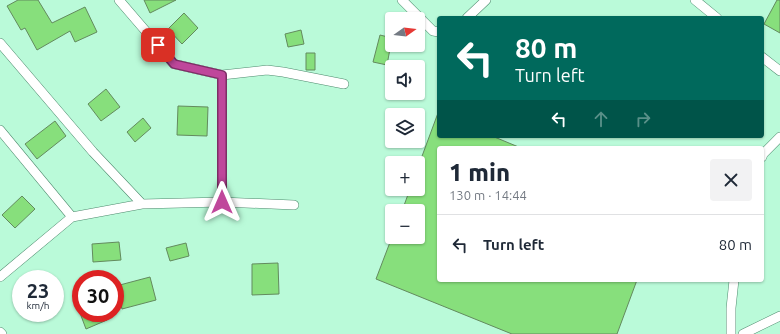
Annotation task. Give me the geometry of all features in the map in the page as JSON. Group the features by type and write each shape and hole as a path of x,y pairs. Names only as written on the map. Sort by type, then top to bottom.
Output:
{"street":[{"path":"119,0 174,64 222,75 267,70 344,84"},
{"path":"402,0 433,31 437,32"},
{"path":"469,16 486,0"},
{"path":"696,0 715,16"},
{"path":"0,43 93,152 142,204"},
{"path":"764,58 780,70"},
{"path":"222,75 222,202"},
{"path":"0,130 72,217"},
{"path":"764,153 780,137"},
{"path":"0,277 72,217 142,204 222,202 294,205"},
{"path":"731,334 731,308 734,282"},
{"path":"743,334 780,316"}],"building":[{"path":"18,0 38,0 52,23 85,7 97,32 75,42 70,31 37,50 25,28 21,30 7,6"},
{"path":"144,0 176,0 150,13"},
{"path":"777,0 780,0 780,33 764,24"},
{"path":"184,13 198,28 182,44 168,29"},
{"path":"301,30 304,44 288,47 285,34"},
{"path":"380,35 385,36 385,52 389,52 388,60 385,60 385,65 373,62"},
{"path":"306,53 315,53 315,70 306,70"},
{"path":"106,89 120,107 101,121 88,104"},
{"path":"178,106 208,107 207,136 177,135"},
{"path":"437,116 437,138 497,138 516,146 437,146 437,282 636,282 617,334 512,334 376,279 389,244 425,244 425,204 405,204 407,196 425,196 425,156 422,156"},
{"path":"143,118 151,128 135,142 127,132"},
{"path":"55,121 66,136 37,159 25,144"},
{"path":"22,196 35,209 15,228 2,215"},
{"path":"119,242 121,260 93,262 92,244"},
{"path":"186,243 189,256 170,261 166,248"},
{"path":"278,263 279,294 252,295 252,264"},
{"path":"150,277 156,300 124,308 124,284"},
{"path":"83,322 102,322 86,329"}],"route":[{"path":"158,45 174,64 222,75 222,202"}]}
